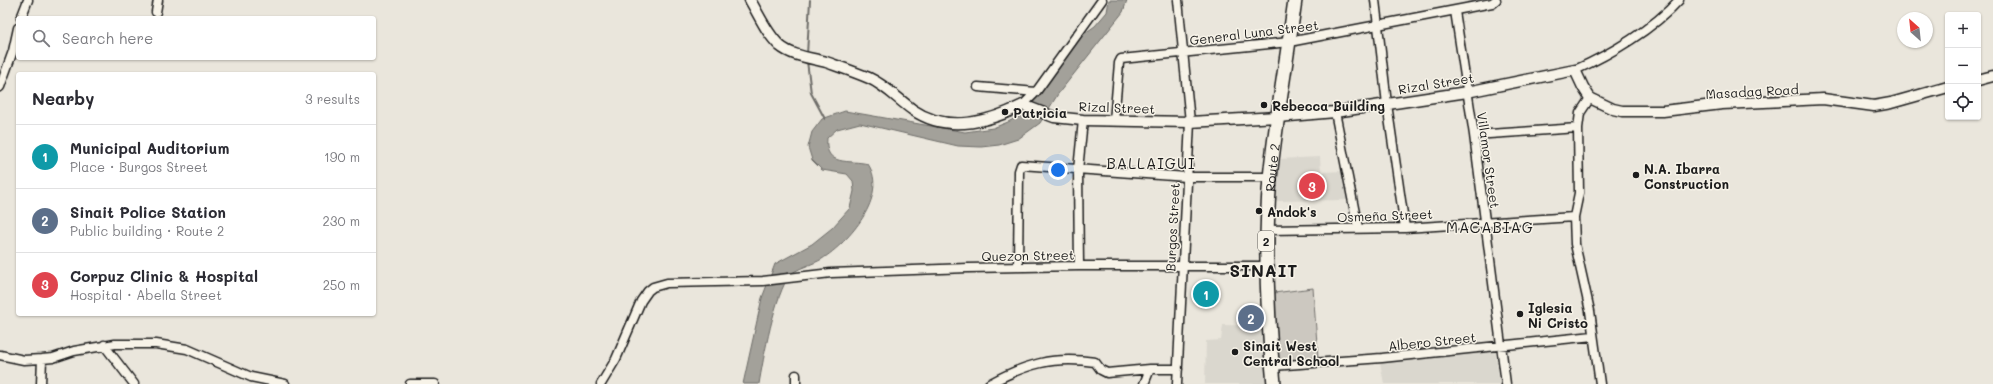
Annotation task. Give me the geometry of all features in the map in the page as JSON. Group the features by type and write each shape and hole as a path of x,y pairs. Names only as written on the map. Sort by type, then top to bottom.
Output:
{"highway":[{"name":"Route 2","path":"1274,384 1267,307 1266,230 1270,177 1295,0"}],"street":[{"path":"22,16 28,0"},
{"path":"156,12 158,0"},
{"path":"750,0 764,24 781,46 796,54 870,78 915,111 926,117 952,124 964,124 992,118 1028,106 1036,92 1102,0"},
{"name":"Burgos Street","path":"1177,384 1190,122 1178,0"},
{"path":"1375,0 1387,104 1405,228"},
{"name":"General Luna Street","path":"1114,121 1120,60 1289,42 1492,3 1496,0"},
{"name":"Rizal Street","path":"1028,106 1054,117 1083,120 1190,122 1335,112 1467,92 1575,70 1588,64 1644,30 1667,14 1679,0"},
{"name":"Villamor Street","path":"1456,10 1474,135 1506,384"},
{"path":"0,87 13,51 16,37"},
{"path":"1575,70 1582,87 1590,98 1580,113 1578,128 1579,193 1574,217 1575,244 1593,336 1600,384"},
{"path":"1981,79 1993,76"},
{"path":"978,87 1036,92"},
{"name":"Masadag Road","path":"1590,98 1613,109 1628,111 1663,111 1722,104 1823,99 1874,106 1891,103 1945,88"},
{"path":"1335,112 1358,228"},
{"path":"1079,266 1078,170 1083,120"},
{"path":"1474,135 1578,128"},
{"path":"1018,267 1020,166 1030,165 1078,170 1187,177 1270,177"},
{"name":"Osmeña Street","path":"1266,230 1405,228 1574,217"},
{"name":"Quezon Street","path":"600,384 616,359 641,301 653,287 667,283 763,281 791,279 831,273 1018,267 1266,266"},
{"name":"Albero Street","path":"1272,366 1382,358 1593,336"},
{"path":"0,355 24,360 42,359 104,345 149,344 173,346 187,349 252,377 285,384"},
{"path":"104,345 134,384"},
{"path":"41,384 42,359"},
{"path":"989,384 1024,366 1048,362 1095,362 1103,372 1110,374 1150,369 1178,369"},
{"path":"1144,384 1150,369"},
{"path":"796,375 796,384"},
{"path":"410,384 435,384"}],"shaded area":[{"path":"1109,0 1127,0 1123,12 1058,94 1040,123 1018,139 999,145 981,147 958,146 860,123 837,129 827,138 827,148 834,158 868,164 873,177 873,190 870,204 854,230 833,251 822,259 790,275 779,296 759,384 743,384 762,298 775,264 812,244 832,228 850,208 854,191 853,181 847,174 822,170 812,160 808,147 812,132 822,119 845,111 965,132 993,128 1008,122 1019,116 1035,99 1073,44 1095,26 1107,12"},
{"path":"1320,157 1321,172 1344,171 1349,200 1275,201 1279,159"},
{"path":"1313,288 1318,358 1279,361 1274,293"},
{"name":"Sinait West Central School","path":"1223,325 1263,326 1267,384 1205,384 1206,341 1221,340"},
{"path":"1495,349 1500,384 1384,384 1380,362"}],"waterway":[{"path":"807,55 810,0"},
{"path":"807,61 811,93 825,119"}],"place":[{"name":"Rebecca Building","path":"1264,105"},
{"name":"Patricia","path":"1005,112"},
{"name":"N.A. Ibarra Construction","path":"1636,175"},
{"name":"Corpuz Clinic & Hospital","path":"1312,186"},
{"name":"Andok's","path":"1259,211"},
{"name":"Municipal Auditorium","path":"1206,294"},
{"name":"Iglesia Ni Cristo","path":"1520,314"},
{"name":"Sinait Police Station","path":"1251,318"},
{"name":"Sinait West Central School","path":"1235,352"}],"district":[{"name":"BALLAIGUI","path":"1151,163"},
{"name":"MACABIAG","path":"1490,227"},
{"name":"SINAIT","path":"1264,270"}]}
